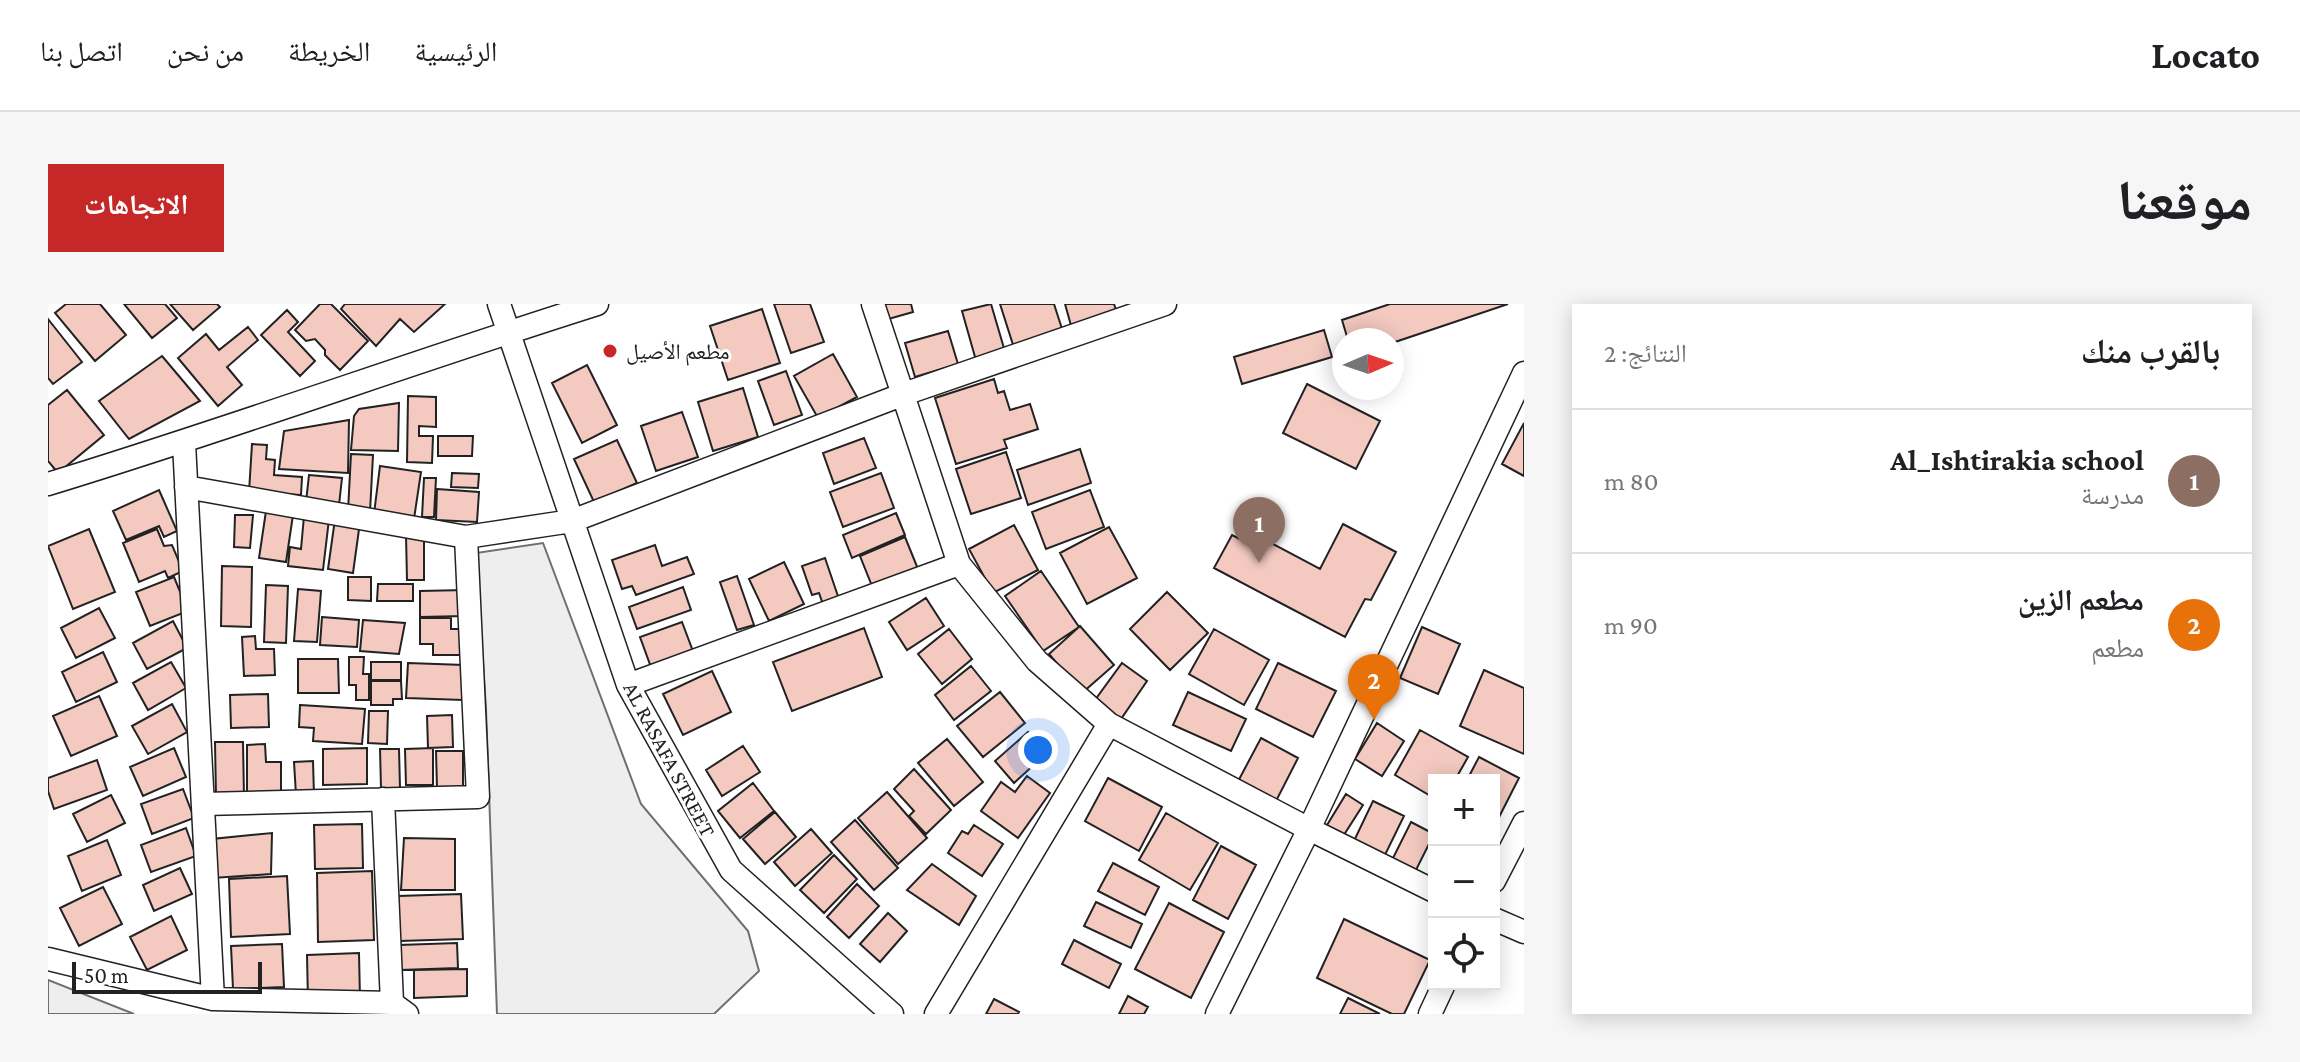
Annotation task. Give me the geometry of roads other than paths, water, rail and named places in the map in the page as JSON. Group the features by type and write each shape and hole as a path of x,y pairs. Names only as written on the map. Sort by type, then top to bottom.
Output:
{"street":[{"name":"AL RASAFA STREET","path":"499,304 628,685 731,870 892,1014"},
{"path":"48,484 184,443 597,304"},
{"path":"873,304 959,564 1037,661 1109,724 1428,888"},
{"path":"186,487 466,537 572,521 904,394 1165,304"},
{"path":"1217,1014 1309,829 1524,373"},
{"path":"184,443 213,999"},
{"path":"203,804 478,797 466,537"},
{"path":"628,685 959,564"},
{"path":"936,1014 1109,724"},
{"path":"48,959 213,999 399,1009 383,799"},
{"path":"1500,869 1524,823"},
{"path":"1500,922 1524,932"},
{"path":"1430,1014 1441,990"}],"place":[{"name":"مطعم الأصيل","path":"610,351"},
{"name":"Al_Ishtirakia school","path":"1259,563"},
{"name":"مطعم الزين","path":"1374,720"}]}
